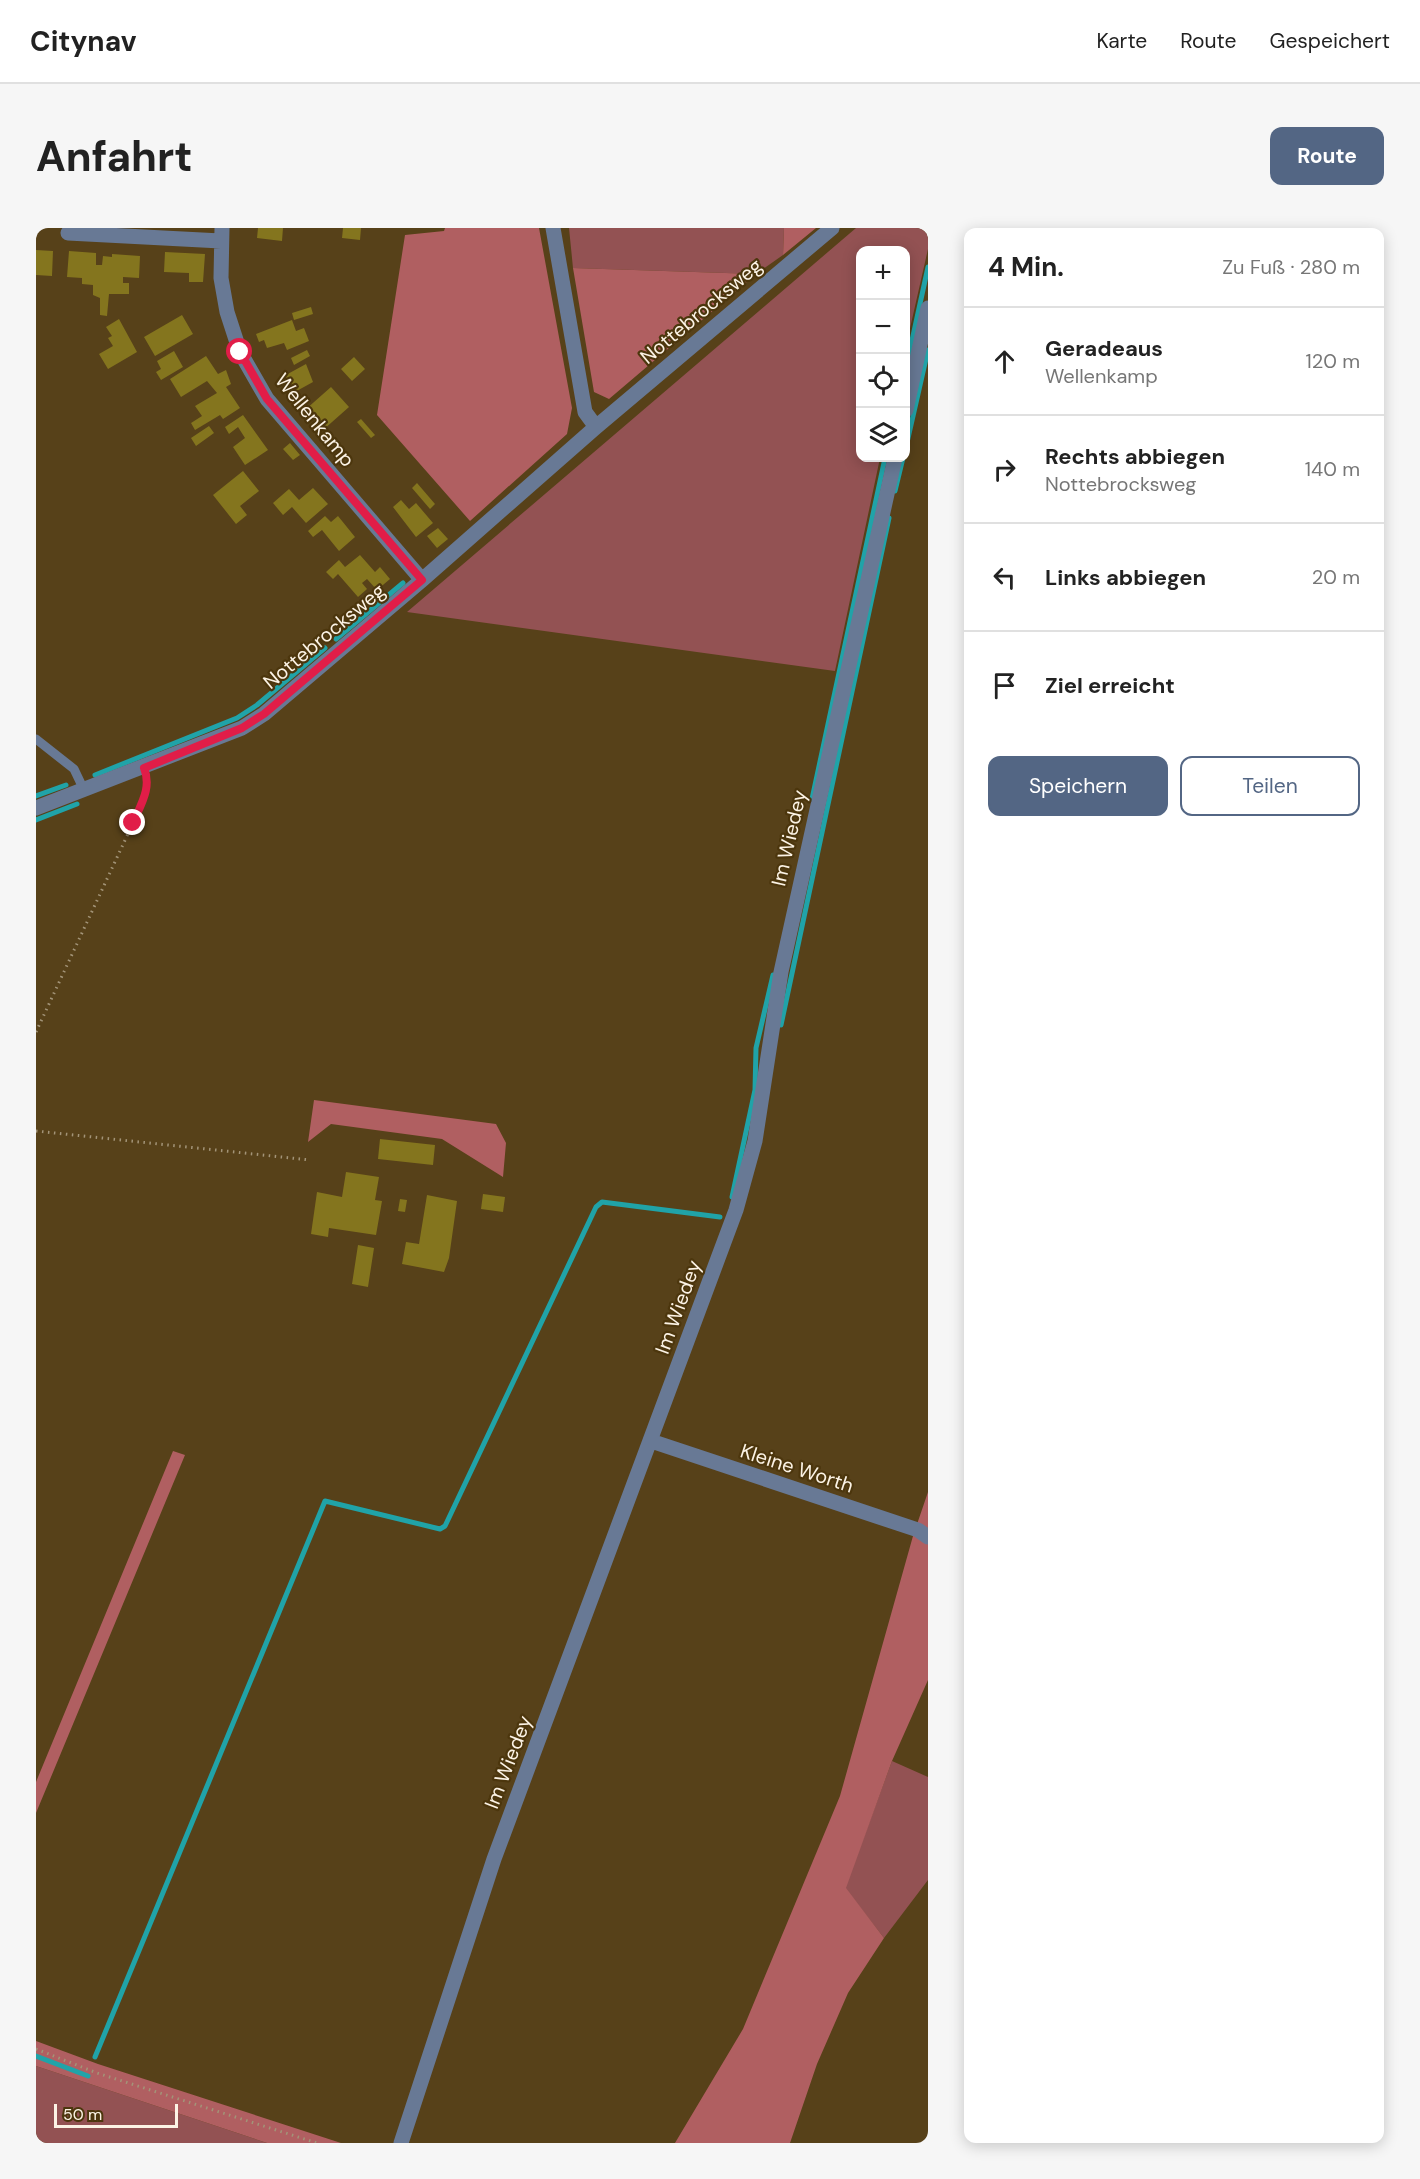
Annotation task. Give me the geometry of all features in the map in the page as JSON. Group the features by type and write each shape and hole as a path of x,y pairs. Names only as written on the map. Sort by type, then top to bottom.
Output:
{"street":[{"path":"553,228 585,412 596,427"},
{"name":"Nottebrocksweg","path":"36,808 144,768 242,728 264,714 422,580 596,427 832,228"},
{"path":"68,233 221,234"},
{"name":"Wellenkamp","path":"221,234 221,278 227,312 240,352 267,399 422,580"},
{"path":"906,408 928,308"},
{"name":"Im Wiedey","path":"401,2143 494,1859 736,1210 755,1141 781,972 894,462"},
{"name":"Kleine Worth","path":"651,1441 918,1530 928,1537"}],"lane":[{"path":"36,740 74,769 84,790"}],"path":[{"path":"36,1032 137,814 147,788 148,778 144,768"},
{"path":"36,1131 310,1160"},
{"path":"36,2049 97,2073 317,2143"}],"shaded area":[{"path":"445,228 539,228 572,408 567,434 470,521 377,415 405,235 444,231"},
{"path":"569,228 784,228 783,255 756,274 573,268"},
{"path":"784,228 816,228 783,255"},
{"path":"856,228 928,228 928,249 910,328 910,246 856,246 856,462 879,462 835,671 407,612"},
{"path":"573,268 756,274 609,399 594,392"},
{"path":"314,1100 496,1124 506,1143 503,1177 442,1139 331,1124 308,1142"},
{"path":"173,1451 185,1455 36,1813 36,1782"},
{"path":"928,1492 928,1680 892,1761 846,1888 884,1938 848,1993 817,2064 790,2143 675,2143 743,2029 840,1796 913,1536"},
{"path":"892,1761 928,1777 928,1880 884,1938 845,1888"},
{"path":"36,2041 98,2064 341,2143 267,2143 36,2066"},
{"path":"36,2066 267,2143 36,2143"}],"building":[{"path":"258,228 283,228 282,241 257,238"},
{"path":"343,228 361,228 360,240 342,238"},
{"path":"36,250 53,251 52,276 36,275"},
{"path":"69,251 96,253 96,265 102,265 103,256 112,257 112,254 140,256 139,278 123,277 123,283 129,283 129,294 109,294 107,316 100,315 100,298 93,295 93,285 82,284 82,278 67,277"},
{"path":"165,252 205,254 203,282 189,282 189,273 164,272"},
{"path":"311,307 313,314 294,320 292,313"},
{"path":"182,315 193,334 155,356 144,337"},
{"path":"119,319 137,352 108,369 99,354 113,346 108,338 112,336 106,327"},
{"path":"292,320 296,331 304,328 309,341 287,350 284,343 267,348 264,340 259,342 256,334"},
{"path":"307,350 310,356 294,365 291,358"},
{"path":"174,351 183,367 161,380 156,372 161,369 157,361"},
{"path":"206,356 218,374 226,370 231,384 226,387 240,408 223,419 220,415 195,430 191,423 202,416 195,406 217,393 207,381 181,397 170,379"},
{"path":"354,357 365,369 352,381 341,369"},
{"path":"306,364 313,382 293,393 284,376"},
{"path":"331,387 349,407 323,430 305,410"},
{"path":"243,415 268,450 245,465 233,447 245,438 238,427 229,434 225,427"},
{"path":"361,419 375,435 371,438 357,422"},
{"path":"209,426 214,433 196,446 191,438"},
{"path":"290,443 300,455 293,460 283,449"},
{"path":"243,471 259,491 240,506 247,515 236,524 213,495"},
{"path":"417,483 435,504 430,509 412,488"},
{"path":"313,488 328,504 306,523 292,507 283,515 273,503 289,489 299,500"},
{"path":"401,500 409,509 416,503 433,523 416,537 393,507"},
{"path":"325,516 331,522 338,516 355,537 339,551 322,530 313,537 308,531"},
{"path":"438,528 448,539 437,548 427,536"},
{"path":"360,555 375,572 380,567 390,579 377,590 367,579 362,583 367,589 358,597 338,574 333,579 326,572 339,560 345,567"},
{"path":"380,1139 435,1145 433,1165 378,1159"},
{"path":"346,1172 379,1177 375,1200 382,1201 376,1235 329,1228 328,1237 311,1234 317,1192 342,1197"},
{"path":"483,1194 505,1197 503,1212 481,1209"},
{"path":"427,1195 457,1201 449,1258 444,1272 402,1264 406,1242 419,1244"},
{"path":"400,1199 407,1200 405,1212 398,1211"},
{"path":"358,1245 374,1248 368,1287 352,1284"}],"waterway":[{"path":"909,354 928,267"},
{"path":"910,429 928,350"},
{"path":"812,799 884,462"},
{"path":"895,491 902,462"},
{"path":"781,1025 889,518"},
{"path":"336,639 403,583"},
{"path":"95,775 237,718 257,705 325,648"},
{"path":"36,796 66,785"},
{"path":"36,820 77,804"},
{"path":"732,1197 755,1090 756,1048 773,975"},
{"path":"95,2057 325,1501 440,1529 445,1526 596,1207 602,1202 720,1217"},
{"path":"36,2056 88,2076"}],"route":[{"path":"133,823 147,788 148,778 144,768 242,728 264,714 422,580 267,399 240,352"}]}
